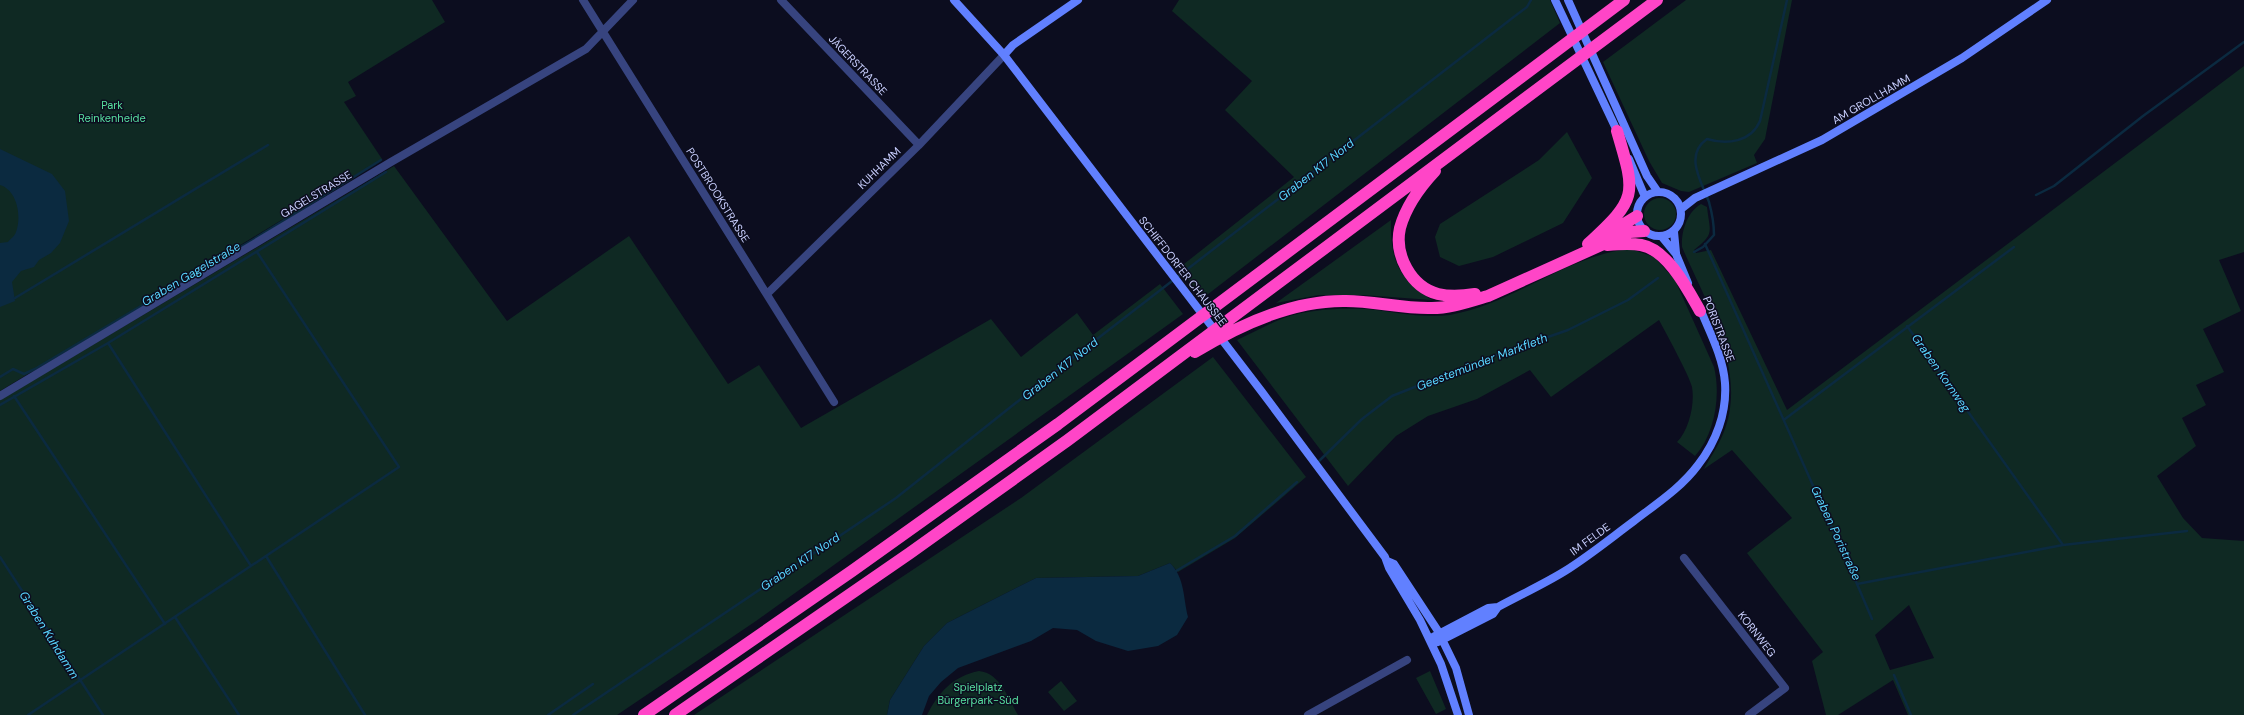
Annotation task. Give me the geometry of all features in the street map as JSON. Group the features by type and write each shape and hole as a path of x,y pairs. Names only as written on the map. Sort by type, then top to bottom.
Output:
{"highway":[{"path":"644,715 852,571 1045,434 1624,0"},
{"path":"675,715 910,553 1141,385 1200,345 1230,318 1657,0"},
{"path":"1593,245 1615,220 1628,201 1630,186 1629,174 1617,131"},
{"path":"1453,151 1423,184 1412,201 1400,230 1400,254 1406,268 1416,281 1438,294 1461,296 1475,294 1593,245 1630,232 1644,231"},
{"path":"1200,345 1276,313 1323,302 1364,302 1429,308 1465,303 1494,294 1593,245 1637,216"},
{"path":"1593,245 1642,245 1656,252 1669,264 1700,311"}],"street":[{"name":"POSTBROOKSTRASSE","path":"583,0 834,402"},
{"name":"GAGELSTRASSE","path":"0,396 391,162 586,49 604,32 633,0"},
{"name":"JÄGERSTRASSE","path":"781,0 919,145"},
{"name":"SCHIFFDORFER CHAUSSEE","path":"954,0 1004,55 1267,398 1387,561 1389,568 1420,620 1431,642 1445,674 1458,715"},
{"path":"1004,55 1013,46 1078,0"},
{"path":"1555,0 1617,131 1645,197"},
{"path":"1568,0 1647,176 1658,192"},
{"name":"AM GROLLHAMM","path":"1678,201 1695,198 1822,140 1962,58 2047,0"},
{"name":"KUHHAMM","path":"766,294 919,145 1004,55"},
{"path":"1674,232 1662,237 1649,234 1644,231 1637,216 1638,209 1645,197 1658,192 1669,194 1678,201 1681,209"},
{"name":"AM GROLLHAMM","path":"1681,209 1695,198"},
{"name":"PORISTRASSE","path":"1676,254 1674,232 1681,222 1681,209"},
{"name":"PORISTRASSE","path":"1662,237 1676,254 1714,340 1723,367 1725,397 1718,430 1699,464 1687,478"},
{"name":"IM FELDE","path":"1431,642 1488,608 1498,607 1570,567 1656,504 1687,478"},
{"name":"KORNWEG","path":"1684,558 1785,688 1749,715"},
{"name":"SCHIFFDORFER CHAUSSEE","path":"1387,561 1394,564 1429,615 1456,668 1469,715"},
{"path":"1308,715 1407,660"}],"green space":[{"name":"Park Reinkenheide","path":"0,0 432,0 445,22 348,82 356,96 344,102 382,159 0,391"},
{"path":"1179,0 1550,0 1560,23 1203,298 1179,268 1294,177 1225,110 1252,81 1172,11"},
{"path":"1686,0 1792,0 1765,139 1754,155 1757,163 1689,192 1681,191 1662,183 1649,161 1603,62"},
{"path":"2244,66 2244,252 2219,260 2241,311 2203,329 2224,372 2196,385 2206,405 2182,418 2196,446 2157,476 2183,518 2202,538 2244,541 2244,715 1908,715 1893,680 1838,715 1826,715 1812,661 1823,652 1747,553 1792,518 1732,450 1704,469 1723,434 1730,410 1731,386 1728,362 1721,338 1682,247 1686,223 1692,212 1701,204 1707,207 1710,232 1705,240 1694,250 1696,253 1711,250 1787,410","holes":["1909,605 1934,658 1890,670 1875,635"]},
{"path":"1567,132 1592,178 1563,223 1493,257 1459,266 1440,257 1435,237 1440,224 1539,160"},
{"path":"394,166 507,321 629,236 728,384 759,365 801,428 991,319 1021,357 1077,313 1093,335 1160,284 1183,314 756,621 617,715 0,715 0,400"},
{"path":"1660,198 1669,201 1673,205 1676,214 1673,223 1669,227 1660,230 1651,227 1647,223 1644,214 1647,205 1651,201"},
{"path":"1391,220 1392,246 1398,267 1411,284 1432,300 1363,295 1319,295 1276,303"},
{"path":"1631,249 1654,257 1675,280 1714,367 1717,390 1715,414 1707,437 1695,456 1677,442 1688,424 1693,401 1692,387 1659,320 1551,397 1530,370 1477,399 1428,416 1396,436 1348,486 1237,340 1284,318 1314,311 1365,309 1428,316 1450,315 1496,301 1584,260 1607,253"},
{"path":"1213,357 1306,477 1235,538 1178,572 1170,563 1138,576 1036,578 947,623 924,646 890,700 887,715 694,715 1021,498"},
{"name":"Spielplatz Bürgerpark-Süd","path":"979,671 993,676 998,681 1003,687 1018,715 927,715 941,693 954,681 970,673"},
{"path":"1430,671 1446,709 1436,714 1416,678"},
{"path":"1061,681 1077,701 1064,711 1048,692"}],"water":[{"path":"0,149 52,174 65,191 69,221 60,243 51,253 39,260 34,267 21,271 12,282 15,301 0,307 0,243 8,242 15,235 18,226 18,211 17,204 11,192 0,185"},
{"path":"1170,563 1181,581 1188,617 1177,635 1158,646 1128,651 1096,641 1077,630 1053,628 1031,641 958,668 941,682 929,696 922,715 887,715 890,700 924,646 947,623 1036,578 1138,576"}],"waterway":[{"name":"Graben K17 Nord","path":"573,715 896,498 1075,356 1527,7 1531,0"},
{"name":"Geestemünder Markfleth","path":"1694,252 1703,247 1714,235 1713,218 1709,202 1696,169 1696,153 1700,145 1707,139 1722,142 1738,140 1745,138 1756,128 1760,121 1787,0"},
{"path":"2036,195 2054,186 2143,116 2244,42"},
{"path":"15,298 268,145"},
{"name":"Graben Gagelstraße","path":"0,377 13,369 24,374 35,369 254,239 381,160"},
{"path":"0,405 108,343 386,172"},
{"name":"Graben Poristraße","path":"1705,244 1857,584 2063,545 2187,531"},
{"name":"Graben Kornweg","path":"1785,419 2014,247"},
{"path":"28,715 399,467 257,252"},
{"name":"Geestemünder Markfleth","path":"1318,462 1362,419 1392,396 1488,358 1568,330 1628,300 1658,278"},
{"name":"Graben Kornweg","path":"1907,326 2063,545"},
{"path":"108,343 251,566"},
{"path":"14,396 165,624"},
{"name":"Geestemünder Markfleth","path":"1176,571 1235,536 1297,482"},
{"path":"266,556 365,715"},
{"name":"Graben Kuhdamm","path":"0,557 103,715"},
{"path":"1857,584 1872,619"},
{"path":"175,617 239,715"},
{"path":"1894,675 1911,715"},
{"path":"548,715 593,684"}]}
